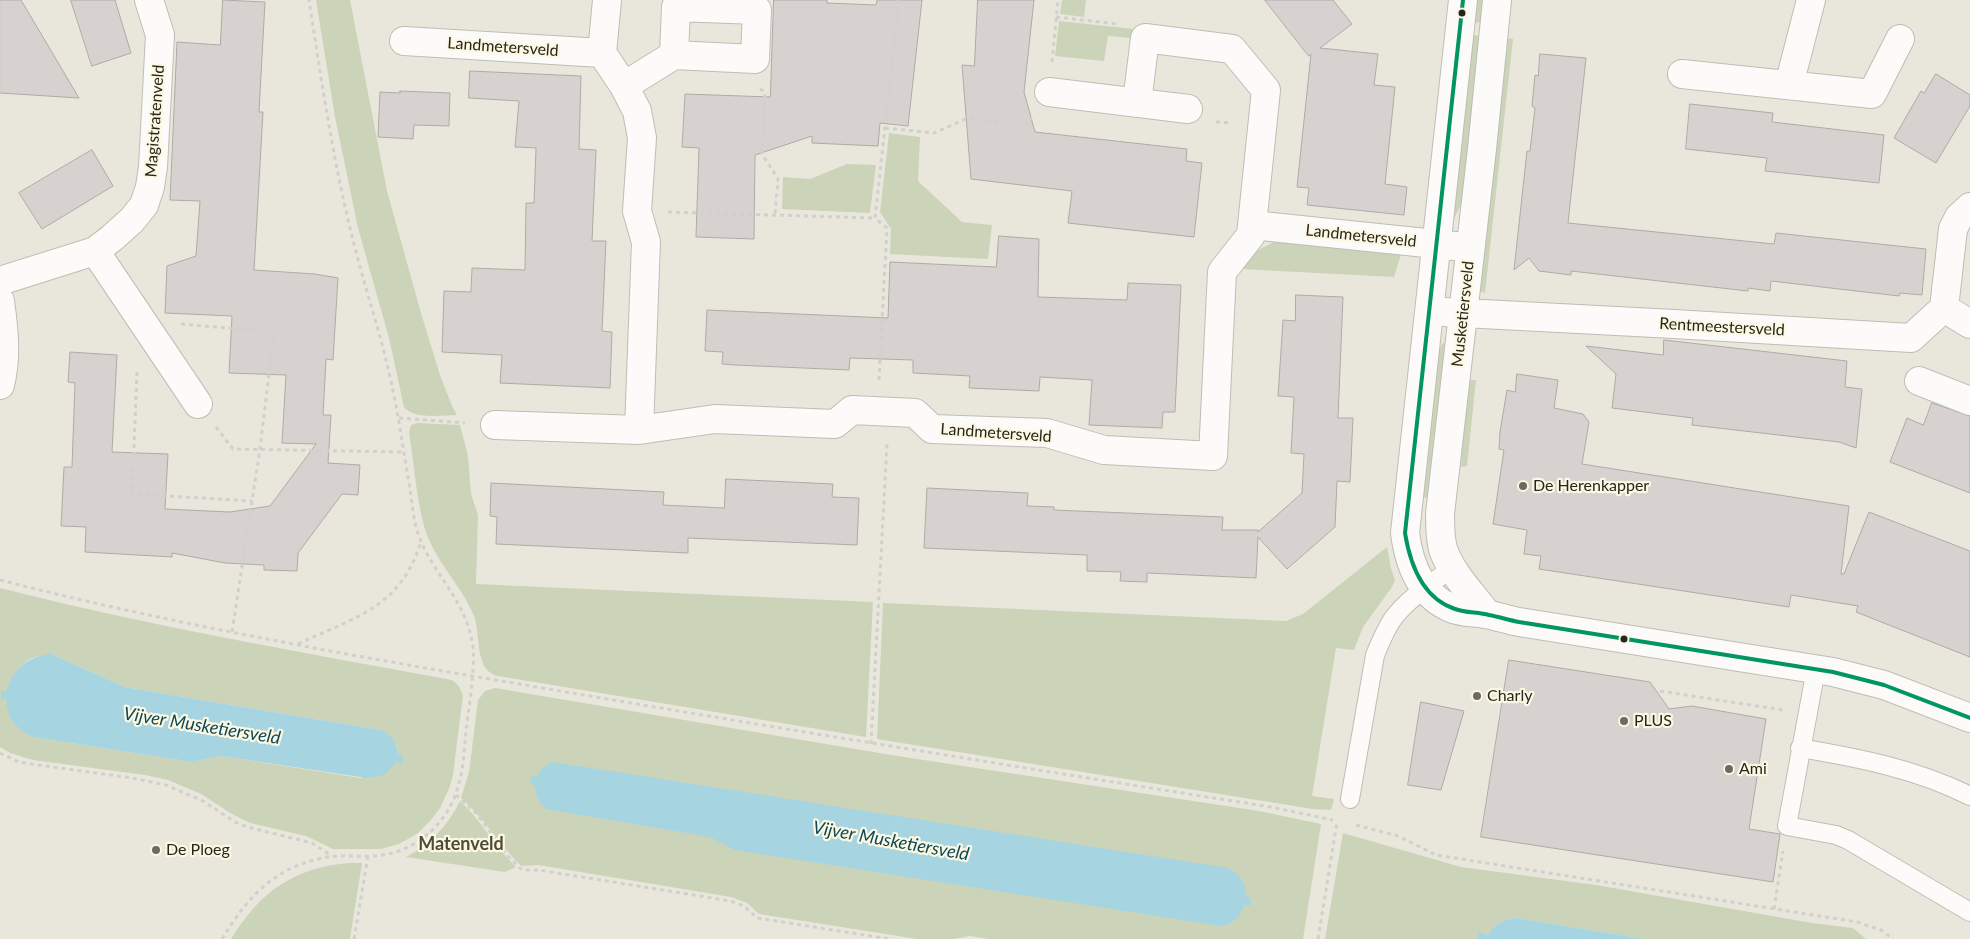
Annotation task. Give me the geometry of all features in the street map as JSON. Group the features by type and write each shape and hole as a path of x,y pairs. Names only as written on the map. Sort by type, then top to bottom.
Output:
{"street":[{"name":"Magistratenveld","path":"0,281 95,251 132,220 144,205 150,187 153,168 160,35 149,0"},
{"path":"607,0 602,53 637,110 642,138 637,211 646,242 638,430"},
{"name":"Musketiersveld","path":"1463,0 1405,533 1408,554 1415,573 1426,589 1441,603 1464,612 1487,614 1519,622 1816,669 1884,686 1970,718"},
{"name":"Musketiersveld","path":"1487,614 1452,568 1444,549 1440,531 1440,514 1497,0"},
{"path":"1790,85 1811,0"},
{"path":"624,86 674,55 755,59 756,10 676,7 674,55"},
{"path":"1137,103 1145,38"},
{"name":"Landmetersveld","path":"495,424 638,430 715,419 835,424 852,410 883,411 915,413 932,428 1047,433 1104,450 1213,456 1222,272 1251,235 1266,90 1232,49 1145,38"},
{"path":"1682,74 1872,94 1900,39"},
{"name":"Landmetersveld","path":"404,41 602,53"},
{"path":"1049,92 1188,109"},
{"path":"1970,207 1959,217 1954,229 1944,308 1970,324"},
{"name":"Landmetersveld","path":"1252,225 1470,247"},
{"path":"95,251 198,404"},
{"path":"0,301 5,330 5,352 0,385"},
{"name":"Rentmeestersveld","path":"1429,311 1911,338 1944,308"},
{"path":"1919,381 1970,401"}],"lane":[{"path":"1350,799 1374,655 1393,618 1452,568"},
{"path":"1816,669 1787,826 1836,835 1848,840 1970,912"},
{"path":"1800,748 1885,764 1912,772 1970,796"}],"path":[{"path":"222,939 238,913 259,890 277,876 316,859 333,856 392,854 423,838 440,821 456,795 461,777 471,676 472,645 463,611 454,594 432,564 416,527 399,418 381,339 350,229 327,118 309,0"},
{"path":"875,218 899,0"},
{"path":"885,128 934,133 968,118 1023,125 1048,106 1058,0"},
{"path":"1056,17 1135,26 1145,38"},
{"path":"755,59 753,83 765,92 762,154 778,179 775,215"},
{"path":"1188,109 1196,120 1262,126"},
{"path":"637,211 875,218 887,228 883,411 871,744"},
{"path":"140,320 274,332 260,449 232,632"},
{"path":"138,368 132,494 252,501"},
{"path":"198,404 233,449 404,452"},
{"path":"399,418 495,424"},
{"path":"298,644 371,609 392,594 407,575 422,540"},
{"path":"0,580 85,602 232,632 471,676 871,744 1271,807 1346,823"},
{"path":"1660,691 1807,714"},
{"path":"0,753 19,762 139,779 166,785 203,801 235,822 247,827 312,843 333,856"},
{"path":"456,795 476,813 509,857 522,870 538,870 731,901 744,906 757,918 890,939"},
{"path":"1318,939 1338,821"},
{"path":"1355,825 1398,836 1422,849 1444,857 1865,924 1881,930 1893,939"},
{"path":"1774,910 1787,826"},
{"path":"354,939 368,856"}],"green space":[{"path":"316,0 350,0 387,191 440,375 457,415 414,414 404,407 389,338 358,228 335,117"},
{"path":"1062,0 1086,0 1084,17 1060,14"},
{"path":"1473,0 1486,0 1485,23 1471,22"},
{"path":"1059,21 1134,29 1131,38 1108,36 1104,61 1055,56"},
{"path":"1470,35 1483,36 1465,196 1454,219"},
{"path":"1506,38 1513,39 1485,293 1476,290"},
{"path":"889,133 920,137 918,181 962,222 992,225 988,259 890,254 891,229 880,212"},
{"path":"847,164 876,165 870,213 782,209 783,177 810,179"},
{"path":"1274,242 1401,254 1394,277 1241,269 1258,250"},
{"path":"1445,342 1429,497 1423,498 1420,495 1437,354"},
{"path":"1466,380 1476,380 1467,466 1461,467"},
{"path":"417,423 460,425 468,456 471,494 478,515 476,584 873,602 866,737 498,676 490,673 482,660 476,624 469,604 434,550 424,526 409,432 411,425"},
{"path":"1387,547 1395,580 1392,587 1363,627 1354,650 1336,648 1312,796 1334,799 1331,810 1313,809 877,739 883,603 1286,621 1303,614"},
{"path":"0,588 56,602 281,649 452,680 458,685 463,695 453,775 440,808 418,833 399,844 381,849 333,849 306,836 250,823 201,794 168,780 145,775 33,760 10,753 0,747","holes":["51,654 125,687 381,730 396,744 398,754 361,778 221,756 192,762 33,737 14,722 8,700 12,678 19,668 30,659"]},
{"path":"495,688 891,755 1259,811 1321,824 1303,939 989,939 970,936 955,939 917,939 759,914 747,903 731,897 538,865 521,866 461,798 469,772 478,700 485,691"},
{"path":"460,801 516,867 505,872 406,857 438,834"},
{"path":"1343,833 1461,867 1596,885 1812,923 1853,928 1866,939 1645,939 1515,918 1499,923 1488,935 1479,933 1477,939 1325,939"},
{"path":"362,863 350,939 231,939 254,908 280,885 295,876 312,870 330,865"}],"water":[{"name":"Vijver Musketiersveld","path":"51,654 125,687 381,730 393,740 398,754 403,755 402,763 397,762 384,775 367,778 221,756 192,762 33,737 17,727 10,717 6,699 1,699 1,691 7,691 13,676 22,665 35,658"},
{"name":"Vijver Musketiersveld","path":"553,762 1228,868 1242,880 1246,897 1251,898 1250,906 1245,905 1238,917 1229,924 1221,926 735,850 710,837 546,809 538,798 535,785 530,784 531,776 537,777 541,769"},
{"path":"1515,918 1645,939 1477,939 1479,932 1488,935 1499,923"}],"building":[{"path":"0,0 21,0 79,98 0,93"},
{"path":"71,0 115,0 131,53 92,66"},
{"path":"223,0 265,2 259,112 263,112 254,270 315,274 338,278 333,360 326,359 323,415 331,415 328,463 360,465 358,495 342,494 298,553 297,571 264,570 264,565 225,563 172,553 172,557 85,552 86,527 61,526 64,467 72,467 75,383 68,382 70,352 117,355 112,452 168,454 165,509 230,512 270,506 316,444 282,443 286,375 229,373 232,316 165,313 167,266 196,256 200,201 170,200 177,42 220,45"},
{"path":"774,0 827,0 827,3 876,5 877,0 922,0 908,126 880,123 878,146 812,143 812,136 755,155 754,239 696,237 699,148 682,147 685,94 770,97"},
{"path":"978,0 1034,0 1024,92 1035,132 1187,149 1186,161 1202,163 1194,237 1068,223 1072,191 971,179 962,65 974,66"},
{"path":"1265,0 1333,0 1352,24 1320,48 1378,54 1374,85 1395,87 1385,184 1407,187 1404,215 1307,205 1309,188 1297,187 1311,54 1309,56"},
{"path":"1540,54 1586,58 1568,223 1774,244 1776,233 1926,249 1922,295 1900,293 1899,296 1771,281 1770,291 1748,288 1748,291 1571,271 1571,275 1539,271 1529,258 1514,270 1527,151 1530,151 1535,108 1532,106 1535,75 1538,76"},
{"path":"470,71 581,76 579,149 596,150 592,241 606,241 602,331 612,332 610,388 500,383 502,355 442,352 444,291 471,292 472,268 525,270 526,203 534,203 536,148 515,147 519,101 469,98"},
{"path":"1936,74 1970,95 1970,106 1936,163 1894,138 1921,91 1924,93"},
{"path":"400,91 450,93 449,126 414,125 413,139 378,137 380,92 400,93"},
{"path":"1690,104 1773,113 1772,122 1884,135 1879,183 1765,171 1767,158 1686,149"},
{"path":"92,150 113,186 42,229 19,193"},
{"path":"999,236 1039,239 1038,297 1127,300 1128,283 1181,285 1175,412 1163,412 1162,428 1089,425 1092,380 1040,377 1039,391 969,388 970,376 913,373 913,360 850,358 849,370 722,364 723,352 705,351 707,310 888,318 890,262 996,267"},
{"path":"1296,295 1343,297 1338,418 1353,418 1350,482 1337,481 1335,527 1287,569 1258,537 1256,578 1147,573 1147,582 1120,581 1121,572 1087,571 1087,555 924,548 927,488 1028,493 1027,506 1054,507 1054,510 1223,517 1222,530 1258,530 1258,532 1302,493 1304,454 1291,453 1294,397 1278,396 1283,320 1295,321"},
{"path":"1664,340 1847,361 1845,387 1862,389 1856,448 1839,442 1692,425 1693,418 1612,408 1616,374 1586,346 1663,355"},
{"path":"1517,374 1558,380 1554,408 1583,414 1589,422 1582,464 1849,506 1841,574 1844,574 1869,512 1970,551 1970,657 1856,612 1858,606 1791,595 1789,607 1539,569 1541,556 1524,554 1527,530 1493,524 1504,450 1499,449 1500,432 1507,390 1515,392"},
{"path":"1932,403 1970,416 1970,493 1890,462 1907,418 1923,425"},
{"path":"726,479 833,484 832,497 859,498 857,545 688,538 688,553 496,544 497,517 490,516 491,483 664,492 663,505 724,508"},
{"path":"1509,660 1650,682 1669,709 1692,706 1766,719 1749,829 1780,834 1773,882 1481,837"},
{"path":"1421,702 1464,711 1441,790 1408,785"}],"transit line":[{"path":"1463,0 1405,533 1414,568 1426,588 1444,604 1459,610 1519,622 1833,672 1884,685 1970,718"}],"place":[{"name":"De Herenkapper","path":"1523,486"},
{"name":"Charly","path":"1477,696"},
{"name":"PLUS","path":"1624,721"},
{"name":"Ami","path":"1729,769"},
{"name":"De Ploeg","path":"156,850"}],"district":[{"name":"Matenveld","path":"461,844"}]}
